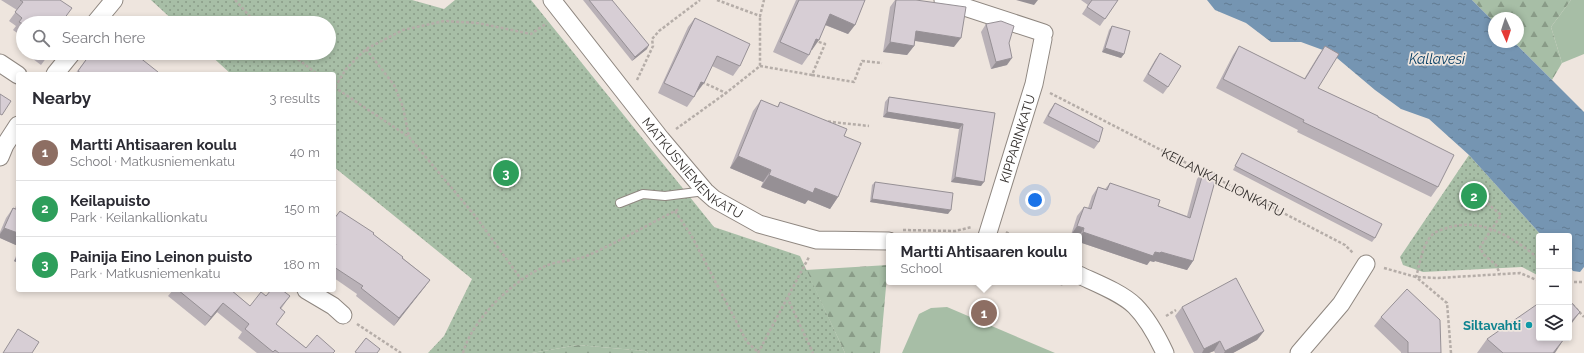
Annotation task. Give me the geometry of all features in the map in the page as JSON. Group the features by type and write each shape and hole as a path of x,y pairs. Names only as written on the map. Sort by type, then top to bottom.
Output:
{"street":[{"path":"101,16 114,0"},
{"name":"MATKUSNIEMENKATU","path":"552,0 661,139 705,191 714,198 759,224 817,240 886,236"},
{"name":"KIPPARINKATU","path":"943,0 1044,36 1034,84 988,230"},
{"path":"57,72 66,60"},
{"path":"0,64 16,74"},
{"path":"0,157 5,145 16,129"},
{"path":"1298,353 1341,304 1366,264"},
{"path":"1082,283 1115,292 1135,306 1155,332 1165,353"},
{"path":"309,292 333,306 343,315"}],"lane":[{"path":"620,203 643,194 665,196 705,191"}],"path":[{"path":"235,0 250,16"},
{"path":"634,87 653,46 652,39 659,31 700,0"},
{"path":"717,0 760,16"},
{"path":"760,66 760,16 764,0"},
{"path":"336,84 346,69 366,49 403,30 444,21 478,23 531,34 548,22"},
{"path":"812,75 825,44 815,40"},
{"path":"366,49 394,85 404,107 409,137"},
{"path":"299,60 314,72"},
{"path":"670,133 726,93 760,66 854,82 862,61 882,63"},
{"path":"702,82 726,93"},
{"name":"KEILANKALLIONKATU","path":"1034,84 1345,245 1366,264"},
{"path":"336,88 409,137 476,216 521,279"},
{"path":"818,120 868,126"},
{"path":"1487,203 1501,215 1480,247 1482,254 1496,265 1500,274"},
{"path":"463,353 466,342 473,330 502,294 521,279 548,265 588,256 685,206"},
{"path":"675,211 691,235 747,342 758,352 817,240"},
{"path":"1416,276 1424,247 1431,235 1441,230 1458,225 1477,226 1493,229 1506,234 1536,257"},
{"path":"924,233 988,230 1000,233"},
{"path":"1366,264 1416,276 1438,278 1520,273 1536,280"},
{"path":"1416,276 1447,303 1451,353"},
{"path":"1572,282 1584,282"},
{"path":"787,297 813,353"},
{"path":"1572,304 1584,317"},
{"path":"343,315 401,353"}],"green space":[{"path":"151,0 412,0 444,9 455,0 531,0 714,227 800,256 845,353 648,353 645,351 578,345 532,353 428,353 444,336 472,279 336,169 336,72 229,72 216,60 336,60 336,16 168,16"},
{"path":"1472,0 1571,0 1551,27 1562,63 1552,80 1520,48 1524,48 1524,12 1488,12 1488,16"},
{"path":"1571,0 1584,0 1584,54 1562,63 1551,27"},
{"path":"1469,155 1539,233 1536,233 1536,274 1522,267 1423,272 1403,265 1400,257"},
{"path":"886,265 886,285 880,353 845,353 806,270"},
{"path":"947,307 1055,353 902,353 919,314 931,308"},
{"path":"578,345 645,351 648,353 532,353"}],"water":[{"name":"Kallavesi","path":"1207,0 1472,0 1488,16 1488,48 1520,48 1584,112 1584,267 1580,272 1572,270 1572,233 1539,233 1469,155 1429,119 1401,109 1375,90 1331,53 1301,42 1271,42 1246,23 1215,10"}],"building":[{"path":"20,0 60,0 72,8 66,16 20,16 15,12 23,2"},
{"path":"589,0 612,0 649,45 635,57"},
{"path":"799,0 865,0 855,25 830,14 819,40 816,39 809,55 780,42"},
{"path":"896,0 916,0 966,7 961,38 916,31 914,46 890,42"},
{"path":"1092,0 1118,0 1105,19 1087,7"},
{"path":"695,18 750,44 740,66 717,56 704,83 701,82 694,97 664,83"},
{"path":"1001,21 1014,26 1009,43 1012,58 996,62 986,24"},
{"path":"1112,26 1130,31 1124,54 1105,48"},
{"path":"1239,46 1305,79 1325,46 1339,54 1318,88 1378,116 1454,155 1438,187 1303,122 1304,120 1223,79"},
{"path":"1160,53 1181,66 1168,87 1148,74"},
{"path":"86,60 143,60 158,72 79,72 78,71"},
{"path":"0,94 11,101 2,115 0,114"},
{"path":"889,97 995,113 984,182 955,177 963,124 887,112"},
{"path":"761,100 778,107 780,102 847,129 844,136 861,143 838,197 815,188 813,193 769,175 771,170 738,156"},
{"path":"1055,103 1103,128 1099,142 1048,116"},
{"path":"1242,153 1382,224 1375,238 1235,166"},
{"path":"1204,170 1217,174 1193,261 1161,252 1155,252 1153,256 1083,232 1084,228 1077,226 1084,207 1091,209 1098,187 1107,190 1110,183 1160,200 1158,206 1190,218"},
{"path":"875,182 953,193 951,210 872,199"},
{"path":"13,208 16,209 16,232 4,228"},
{"path":"340,211 374,233 373,234 430,280 399,318 361,288 363,286 336,268 336,216"},
{"path":"1236,278 1264,331 1225,351 1220,341 1204,349 1182,307"},
{"path":"1407,289 1440,320 1441,353 1408,353 1408,342 1381,317"},
{"path":"180,292 233,292 250,306 261,292 266,296 269,292 285,292 290,296 280,308 285,312 276,324 306,348 317,335 335,351 333,353 279,353 275,350 273,352 245,329 249,324 223,303 211,317"},
{"path":"1572,303 1580,312 1572,321"},
{"name":"Siltavahti","path":"1536,305 1536,341 1562,341 1553,353 1503,353 1487,339"},
{"path":"18,329 39,342 32,353 3,353"},
{"path":"366,338 380,349 377,353 355,352"}],"place":[{"name":"Painija Eino Leinon puisto","path":"506,173"},
{"name":"Keilapuisto","path":"1474,196"},
{"name":"Martti Ahtisaaren koulu","path":"984,313"},
{"name":"Siltavahti","path":"1529,325"}]}
